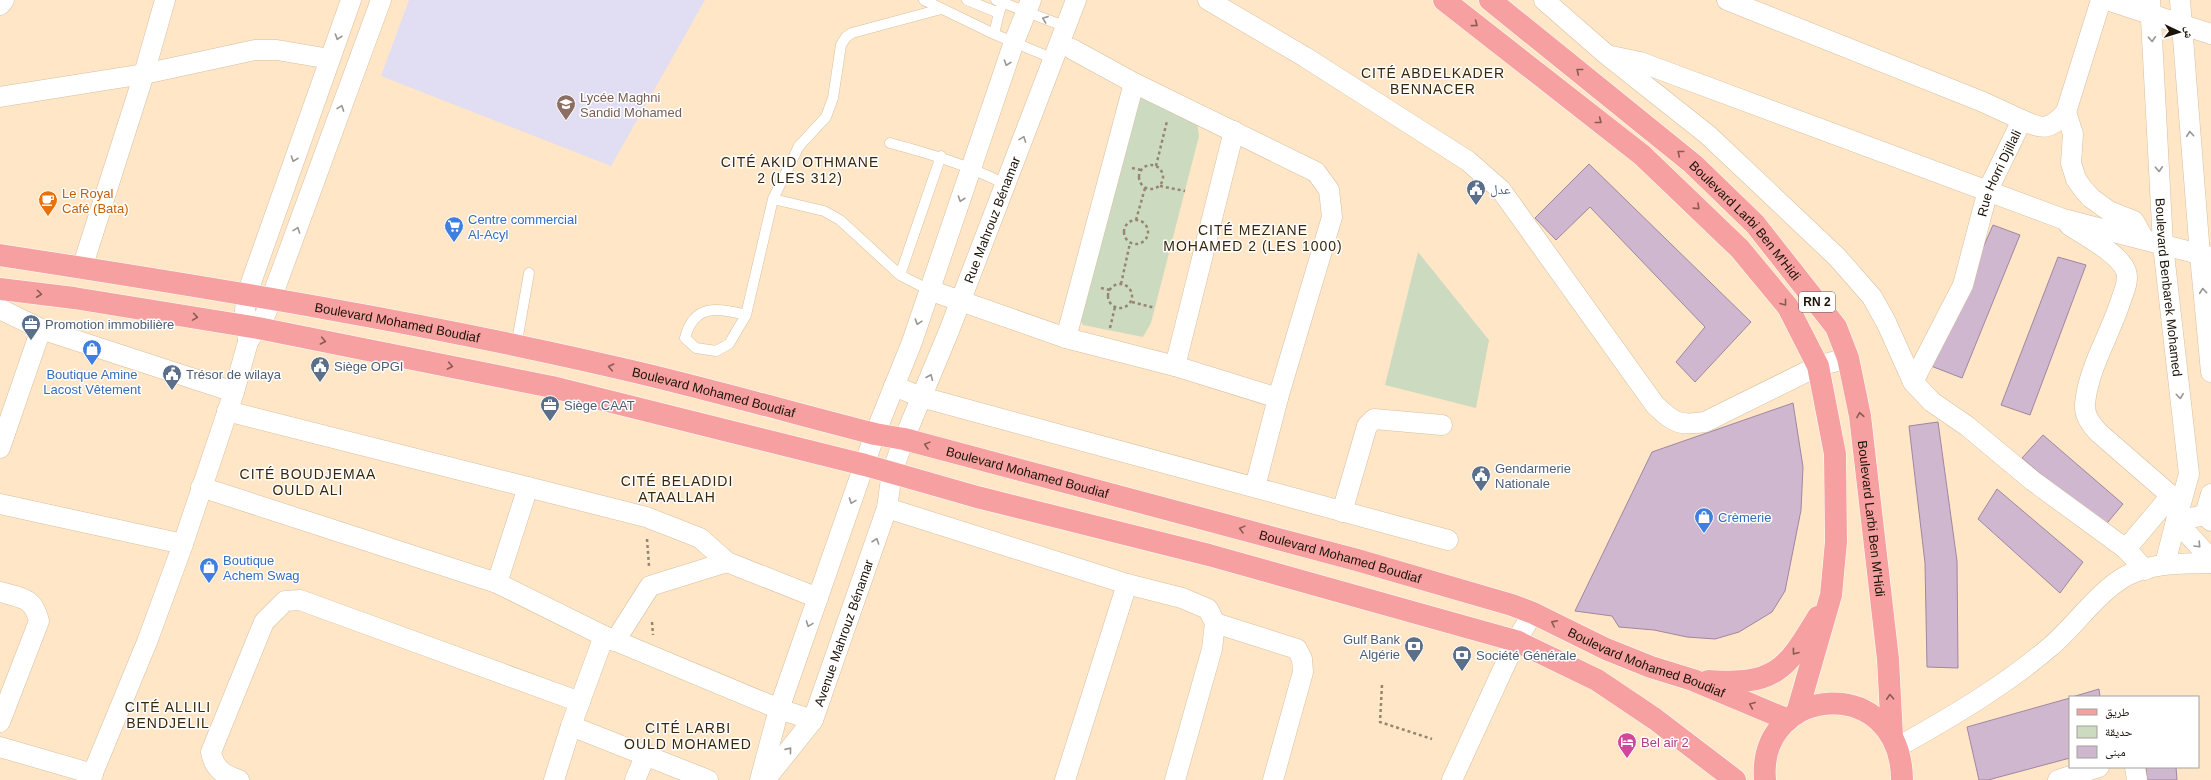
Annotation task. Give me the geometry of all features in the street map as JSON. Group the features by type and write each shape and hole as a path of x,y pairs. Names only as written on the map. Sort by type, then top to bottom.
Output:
{"main road":[{"name":"Boulevard Larbi Ben M'Hidi","path":"1444,0 1642,155 1735,243 1788,307 1818,366 1835,454 1836,542 1831,595 1793,716"},
{"name":"Boulevard Larbi Ben M'Hidi","path":"1490,0 1693,164 1755,224 1836,327 1848,358 1860,416 1888,659 1895,742 1902,764 1902,780"},
{"name":"Boulevard Mohamed Boudiaf","path":"0,255 272,298 516,347 640,373 875,434 904,438 1357,560 1512,605 1533,613 1606,649 1651,667 1694,680 1793,716"},
{"path":"0,289 250,332 552,387 865,465 977,497 1209,555 1516,641 1597,680 1654,719 1735,780"},
{"path":"1694,680 1747,682 1762,679 1776,671 1787,662 1804,641 1831,595"},
{"path":"1765,780 1764,768 1768,750 1776,734 1793,716 1814,706 1832,703 1850,705 1866,711 1881,722 1895,742"}],"street":[{"path":"0,5 4,0"},
{"path":"82,268 144,74 165,0"},
{"path":"250,332 247,294 351,0"},
{"name":"Rue Mahrouz Bénamar","path":"892,472 904,438 960,301 1076,0"},
{"path":"1208,0 1305,57 1468,161 1501,190 1655,405 1671,420 1687,425 1705,422 1818,366 1848,358"},
{"path":"1544,0 1607,55 1708,135 1838,257 1872,297 1889,328 1913,382 1932,402 1967,426 2027,476 2126,549 2145,570"},
{"path":"1727,0 1983,102 2022,120"},
{"path":"2101,0 2066,112 2073,134 2071,163 2076,179 2091,198 2109,211 2134,221 2144,239"},
{"path":"2107,0 2150,7 2181,24 2211,34"},
{"path":"2180,0 2181,24 2205,256 2211,372"},
{"path":"0,747 91,777 147,642 183,544 234,392 250,332 272,298 379,1"},
{"path":"760,780 779,709 875,434 912,342 1014,42 1028,6"},
{"name":"Boulevard Benbarek Mohamed","path":"2150,7 2163,245 2189,474 2166,564"},
{"path":"0,97 144,74 266,49 330,59"},
{"path":"1072,49 1134,83 1316,172 1329,190 1332,217 1278,398 1255,487"},
{"path":"1607,55 1640,62 2056,216 2205,256"},
{"path":"1066,338 1134,83"},
{"name":"Rue Horri Djillali","path":"1913,382 1963,285 1988,190 2022,120 2038,128 2044,127 2058,120 2066,112"},
{"path":"1175,366 1234,131"},
{"path":"2056,216 2116,257 2126,271 2126,284 2121,302 2090,381 2085,404 2087,415 2091,424 2099,433 2168,492 2168,498 2163,505 2126,549"},
{"path":"263,249 287,256"},
{"path":"929,290 1066,338 1175,366 1278,398"},
{"path":"0,309 41,329 234,392"},
{"path":"0,448 41,329"},
{"path":"894,386 921,398 1448,540"},
{"path":"227,411 646,517 700,538 728,562 818,598"},
{"path":"1342,512 1367,426 1374,419 1442,425"},
{"name":"Avenue Mahrouz Bénamar","path":"765,780 813,720 887,508 892,472"},
{"path":"201,487 497,583 609,638 779,709 813,720"},
{"path":"497,583 528,487"},
{"path":"2176,521 2208,518 2211,494"},
{"path":"0,504 183,544"},
{"path":"887,508 1127,584 1182,598 1208,609 1215,623 1212,649 1175,780"},
{"path":"2176,521 2211,559"},
{"path":"554,780 580,702 609,638 650,586 728,562"},
{"path":"1895,742 1968,707 2009,680 2051,646 2117,583 2127,576 2166,564 2211,563"},
{"path":"1065,780 1127,584"},
{"path":"0,592 24,598 36,608 40,621 0,722"},
{"path":"239,780 226,776 218,769 211,752 264,622 285,601 300,600 580,702"},
{"path":"1452,780 1516,641 1533,613"},
{"path":"1215,623 1297,649 1302,659 1302,672 1273,780"},
{"path":"572,726 646,754 708,780"},
{"path":"635,780 646,754"},
{"path":"2058,780 2096,768"},
{"path":"2134,768 2137,780"}],"lane":[{"path":"924,0 994,34 1054,59 1072,49 1066,26 1028,6 999,2 999,13 994,34"},
{"path":"967,0 999,13"},
{"path":"746,315 721,309 706,310 688,324 685,338 696,348 716,352 729,344 746,315 773,199 799,146 826,117 833,98 840,45 846,37 870,27 941,9"},
{"path":"890,143 941,156 972,168 1005,184"},
{"path":"900,275 941,156"},
{"path":"773,199 824,211 840,220 900,275 929,290"},
{"path":"516,347 529,273"}],"path":[{"path":"1156,166 1168,117"},
{"path":"1160,186 1163,174 1156,166 1147,166 1141,170 1140,182 1145,188 1153,189 1160,186 1185,191"},
{"path":"1136,220 1145,188"},
{"path":"1136,220 1147,226 1148,234 1142,243 1130,243 1125,238 1124,229 1128,223 1136,220"},
{"path":"1121,284 1130,243"},
{"path":"1121,284 1131,290 1132,302"},
{"path":"1121,284 1113,287 1108,294 1109,302 1115,307 1126,307 1132,302"},
{"path":"1132,302 1155,308"},
{"path":"1110,331 1115,307"},
{"path":"1382,685 1380,722 1432,739"}],"shaded area":[{"name":"Lycée Maghni Sandid Mohamed","path":"409,0 705,0 611,166 381,76"}],"green space":[{"path":"1143,97 1197,122 1199,136 1151,323 1143,337 1083,325 1076,314 1132,103"},
{"path":"1418,252 1489,340 1476,408 1385,385"}],"building":[{"path":"1589,164 1751,322 1695,382 1676,362 1705,327 1590,207 1556,240 1535,218"},
{"path":"1993,225 2020,235 1962,378 1931,366"},
{"path":"2058,257 2086,265 2030,415 2001,405"},
{"name":"Crèmerie","path":"1793,403 1803,467 1801,510 1785,591 1772,612 1739,632 1715,639 1687,637 1654,630 1619,627 1612,616 1575,611 1652,452"},
{"path":"1938,422 1957,561 1958,668 1927,667 1925,563 1909,426"},
{"path":"2043,435 2123,504 2103,528 2022,458"},
{"path":"1997,489 2083,562 2060,593 1978,519"},
{"path":"2099,689 2100,696 2075,696"},
{"path":"2069,698 2069,758 1988,780 1979,780 1967,727"},
{"path":"2146,768 2176,768 2177,780 2147,780"}],"place":[{"name":"Lycée Maghni Sandid Mohamed","path":"566,121"},
{"name":"عدل","path":"1476,206"},
{"name":"Le Royal Café (Bata)","path":"48,217"},
{"name":"Centre commercial Al-Acyl","path":"454,243"},
{"name":"Promotion immobilière","path":"31,341"},
{"name":"Boutique Amine Lacost Vêtement","path":"92,366"},
{"name":"Siège OPGI","path":"320,383"},
{"name":"Trésor de wilaya","path":"172,391"},
{"name":"Siège CAAT","path":"550,422"},
{"name":"Gendarmerie Nationale","path":"1481,492"},
{"name":"Crèmerie","path":"1704,534"},
{"name":"Boutique Achem Swag","path":"209,584"},
{"name":"Gulf Bank Algérie","path":"1414,663"},
{"name":"Société Générale","path":"1462,672"},
{"name":"Bel air 2","path":"1627,759"}],"district":[{"name":"CITÉ ABDELKADER BENNACER","path":"1433,82"},
{"name":"CITÉ AKID OTHMANE 2 (LES 312)","path":"800,170"},
{"name":"CITÉ MEZIANE MOHAMED 2 (LES 1000)","path":"1253,238"},
{"name":"CITÉ BOUDJEMAA OULD ALI","path":"308,482"},
{"name":"CITÉ BELADIDI ATAALLAH","path":"677,490"},
{"name":"CITÉ ALLILI BENDJELIL","path":"168,716"},
{"name":"CITÉ LARBI OULD MOHAMED","path":"688,736"}]}
